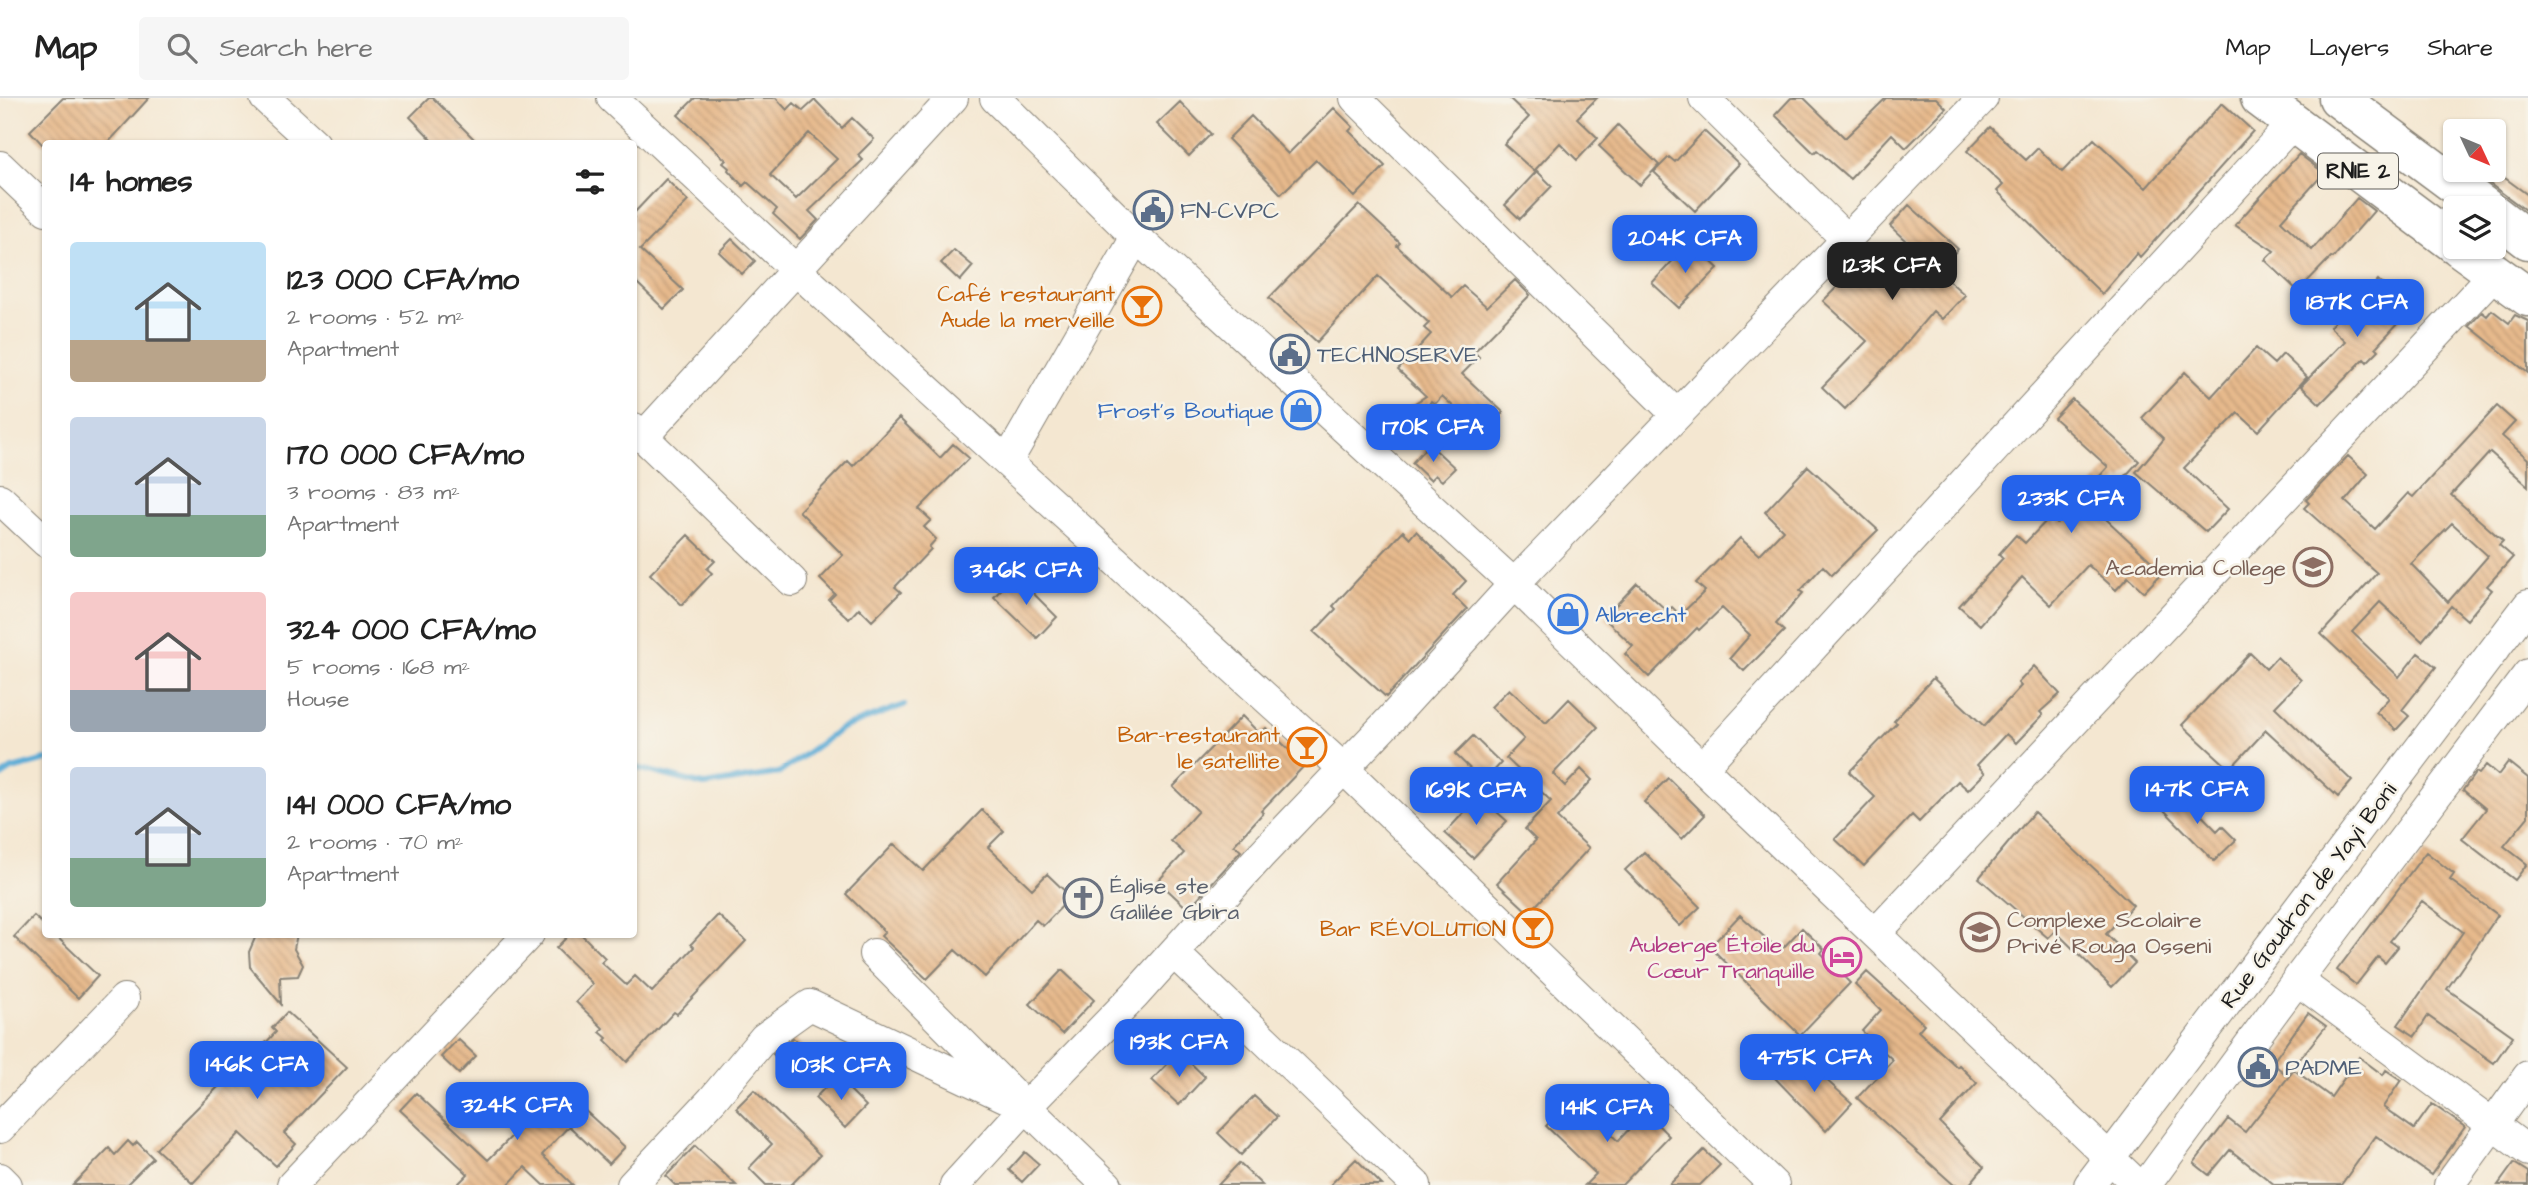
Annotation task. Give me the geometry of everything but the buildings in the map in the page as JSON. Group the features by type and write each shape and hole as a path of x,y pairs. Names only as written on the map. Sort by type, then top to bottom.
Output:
{"main road":[{"name":"RNIE 2","path":"2260,98 2443,235"},
{"name":"RNIE 2","path":"2338,98 2470,196"},
{"path":"2506,223 2528,240"},
{"name":"RNIE 2","path":"2476,259 2528,297"}],"street":[{"path":"265,98 311,140"},
{"path":"612,98 796,270 1344,769 1774,1185"},
{"path":"792,581 638,433 796,270 953,98"},
{"path":"995,98 1136,237 1514,584 1702,768 2138,1185"},
{"path":"1355,98 1676,414"},
{"path":"1704,98 1846,240"},
{"path":"956,1185 1026,1107 1135,996 1260,856 1514,584 1983,98"},
{"path":"1702,768 2293,123"},
{"path":"0,166 42,205"},
{"path":"1007,462 1136,237"},
{"path":"1876,933 2495,273"},
{"path":"0,499 42,538"},
{"name":"Rue Goudron de Yayi Boni","path":"2089,1185 2528,605"},
{"name":"Rue Goudron de Yayi Boni","path":"2147,1185 2297,980 2528,674"},
{"path":"292,1185 525,938"},
{"path":"1174,953 1416,1185"},
{"path":"874,954 1107,1185"},
{"path":"2297,980 2528,1152"},
{"path":"0,1128 124,999"},
{"path":"632,1185 712,1100 764,1038 810,1005 1026,1107"},
{"path":"2449,1185 2528,1076"},
{"path":"0,1178 7,1185"}],"waterway":[{"path":"637,768 704,785 779,773 842,728 904,705"},
{"path":"0,777 12,769 42,761"}],"place":[{"name":"FN-CVPC","path":"1153,210"},
{"name":"Café restaurant Aude la merveille","path":"1142,306"},
{"name":"TECHNOSERVE","path":"1290,354"},
{"name":"Frost's Boutique","path":"1301,410"},
{"name":"Academia College","path":"2313,567"},
{"name":"Albrecht","path":"1568,614"},
{"name":"Bar-restaurant le satellite","path":"1307,747"},
{"name":"Église ste Galilée Gbira","path":"1083,898"},
{"name":"Bar RÉVOLUTION","path":"1533,928"},
{"name":"Complexe Scolaire Privé Rouga Osseni","path":"1980,932"},
{"name":"Auberge Étoile du Cœur Tranquille","path":"1842,957"},
{"name":"PADME","path":"2258,1067"}]}
